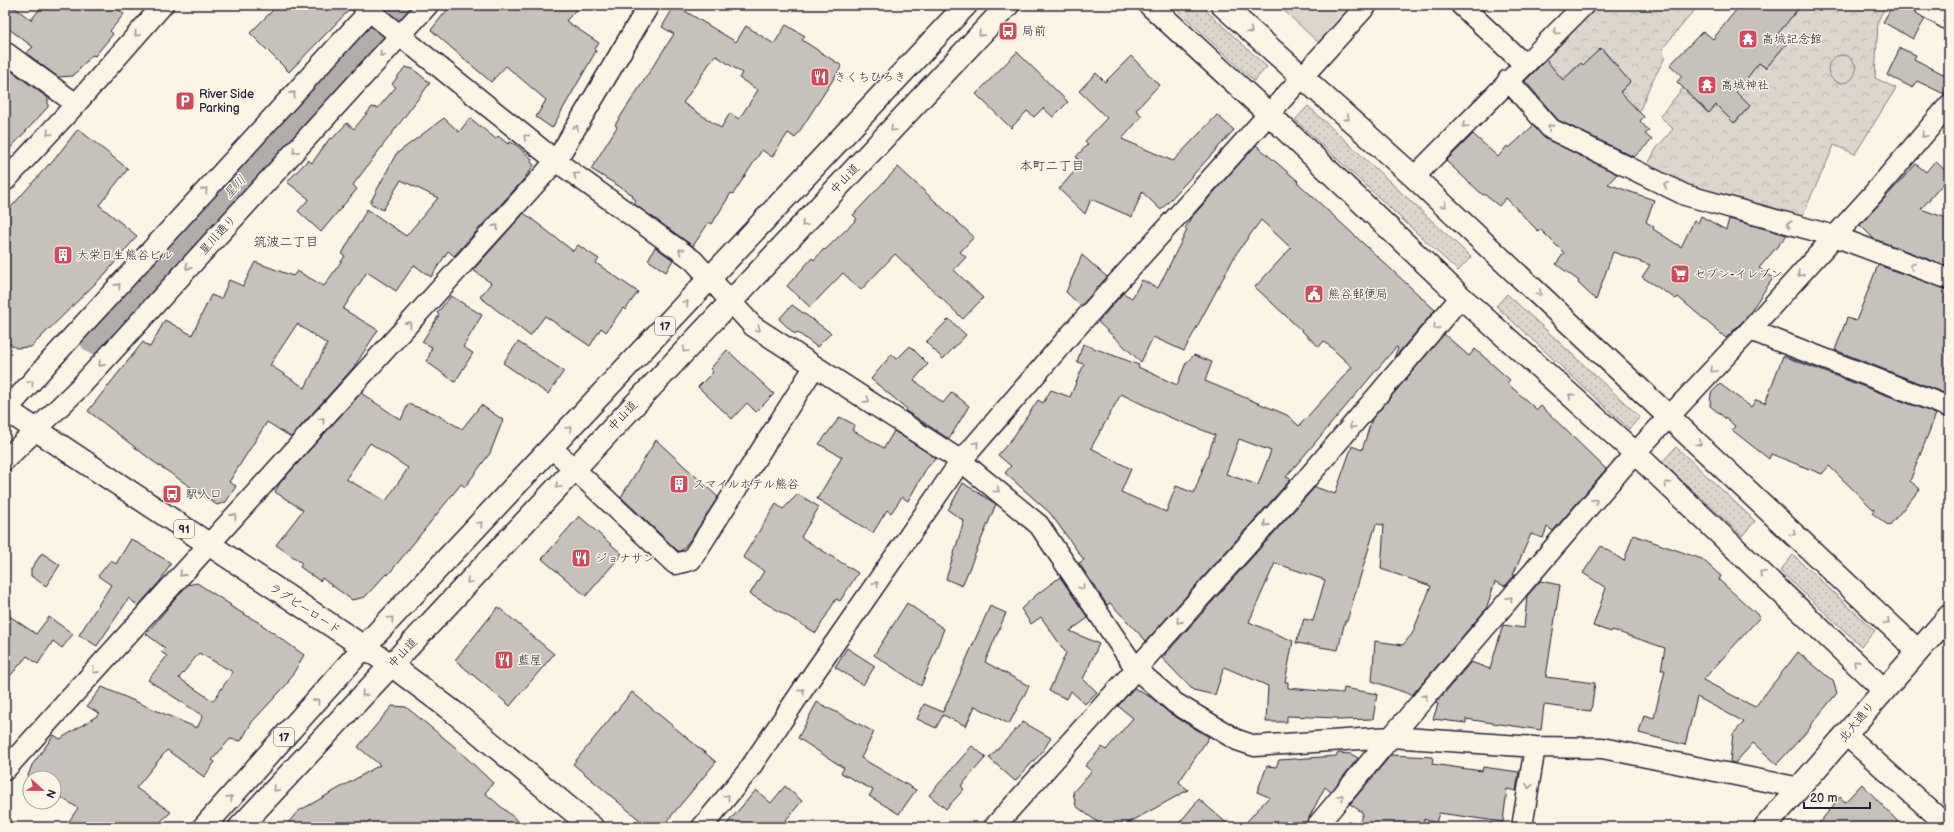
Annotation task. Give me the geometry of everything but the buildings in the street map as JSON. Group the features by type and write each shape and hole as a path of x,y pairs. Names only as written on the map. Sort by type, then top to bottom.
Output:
{"main road":[{"name":"17","path":"204,827 364,647 966,5"},
{"name":"中山道","path":"240,827 1008,5"},
{"path":"1150,5 1268,114 1461,297 1636,453 1884,690"},
{"path":"1222,5 1301,78 1414,177 1670,416 1918,651"},
{"name":"ラグビーロード","path":"6,410 391,665 461,718 592,827"},
{"name":"北大通り","path":"1765,827 1949,616"}],"street":[{"path":"5,181 76,104 163,5"},
{"name":"星川通り","path":"5,460 80,386 428,5"},
{"path":"5,770 556,161 649,5"},
{"path":"702,827 748,771 961,461 1070,335 1367,5"},
{"path":"1461,5 1524,64"},
{"path":"1414,177 1508,80 1584,5"},
{"path":"1923,5 1949,20"},
{"path":"6,410 369,7 399,36 556,161 693,260 753,326 961,461 1039,525 1136,669 1175,703 1237,740 1255,746 1391,737 1535,747 1602,748 1800,788"},
{"path":"5,52 76,104"},
{"path":"1508,80 1551,129 1686,195 1834,236 1949,279"},
{"path":"1316,827 1391,737 1636,453 1750,330 1949,105"},
{"path":"994,827 1304,482 1461,297"},
{"path":"1750,330 1949,406"},
{"path":"552,448 675,564 691,560 815,366"},
{"path":"1846,735 1949,827"},
{"path":"1522,827 1535,747"}],"green space":[{"path":"1172,5 1200,5 1267,67 1254,81"},
{"path":"1278,5 1356,5 1320,44"},
{"path":"1592,5 1699,5 1662,49 1665,58 1651,83 1639,112 1618,95 1630,82 1618,70 1603,81 1618,66 1601,48 1583,65 1581,63 1570,73 1565,82 1541,55"},
{"path":"1801,5 1878,5 1884,9 1878,21 1875,78 1896,88 1855,154 1834,145 1801,221 1687,187 1647,166 1656,149 1673,129 1660,116 1683,88 1708,113 1716,105 1735,123 1750,106 1732,89 1759,63 1766,68 1787,43 1777,35"},
{"path":"1842,55 1852,59 1856,69 1852,79 1842,83 1832,79 1828,69 1832,59"},
{"path":"1308,106 1471,257 1458,271 1295,120"},
{"path":"1507,294 1640,417 1629,429 1496,306"},
{"path":"1676,447 1755,521 1742,536 1662,462"},
{"path":"1793,555 1875,631 1861,646 1780,571"}],"waterway":[{"name":"星川","path":"398,9 401,5"},
{"name":"星川","path":"98,335 371,38"}],"place":[{"name":"局前","path":"1008,31"},
{"name":"高城記念館","path":"1748,39"},
{"name":"きくちひろき","path":"820,77"},
{"name":"高城神社","path":"1707,85"},
{"name":"River Side Parking","path":"185,101"},
{"name":"大栄日生熊谷ビル","path":"63,255"},
{"name":"セブン-イレブン","path":"1680,274"},
{"name":"熊谷郵便局","path":"1314,294"},
{"name":"スマイルホテル熊谷","path":"679,484"},
{"name":"駅入口","path":"172,494"},
{"name":"ジョナサン","path":"581,558"},
{"name":"藍屋","path":"504,660"}],"district":[{"name":"本町二丁目","path":"1052,166"},
{"name":"筑波二丁目","path":"286,242"}]}
